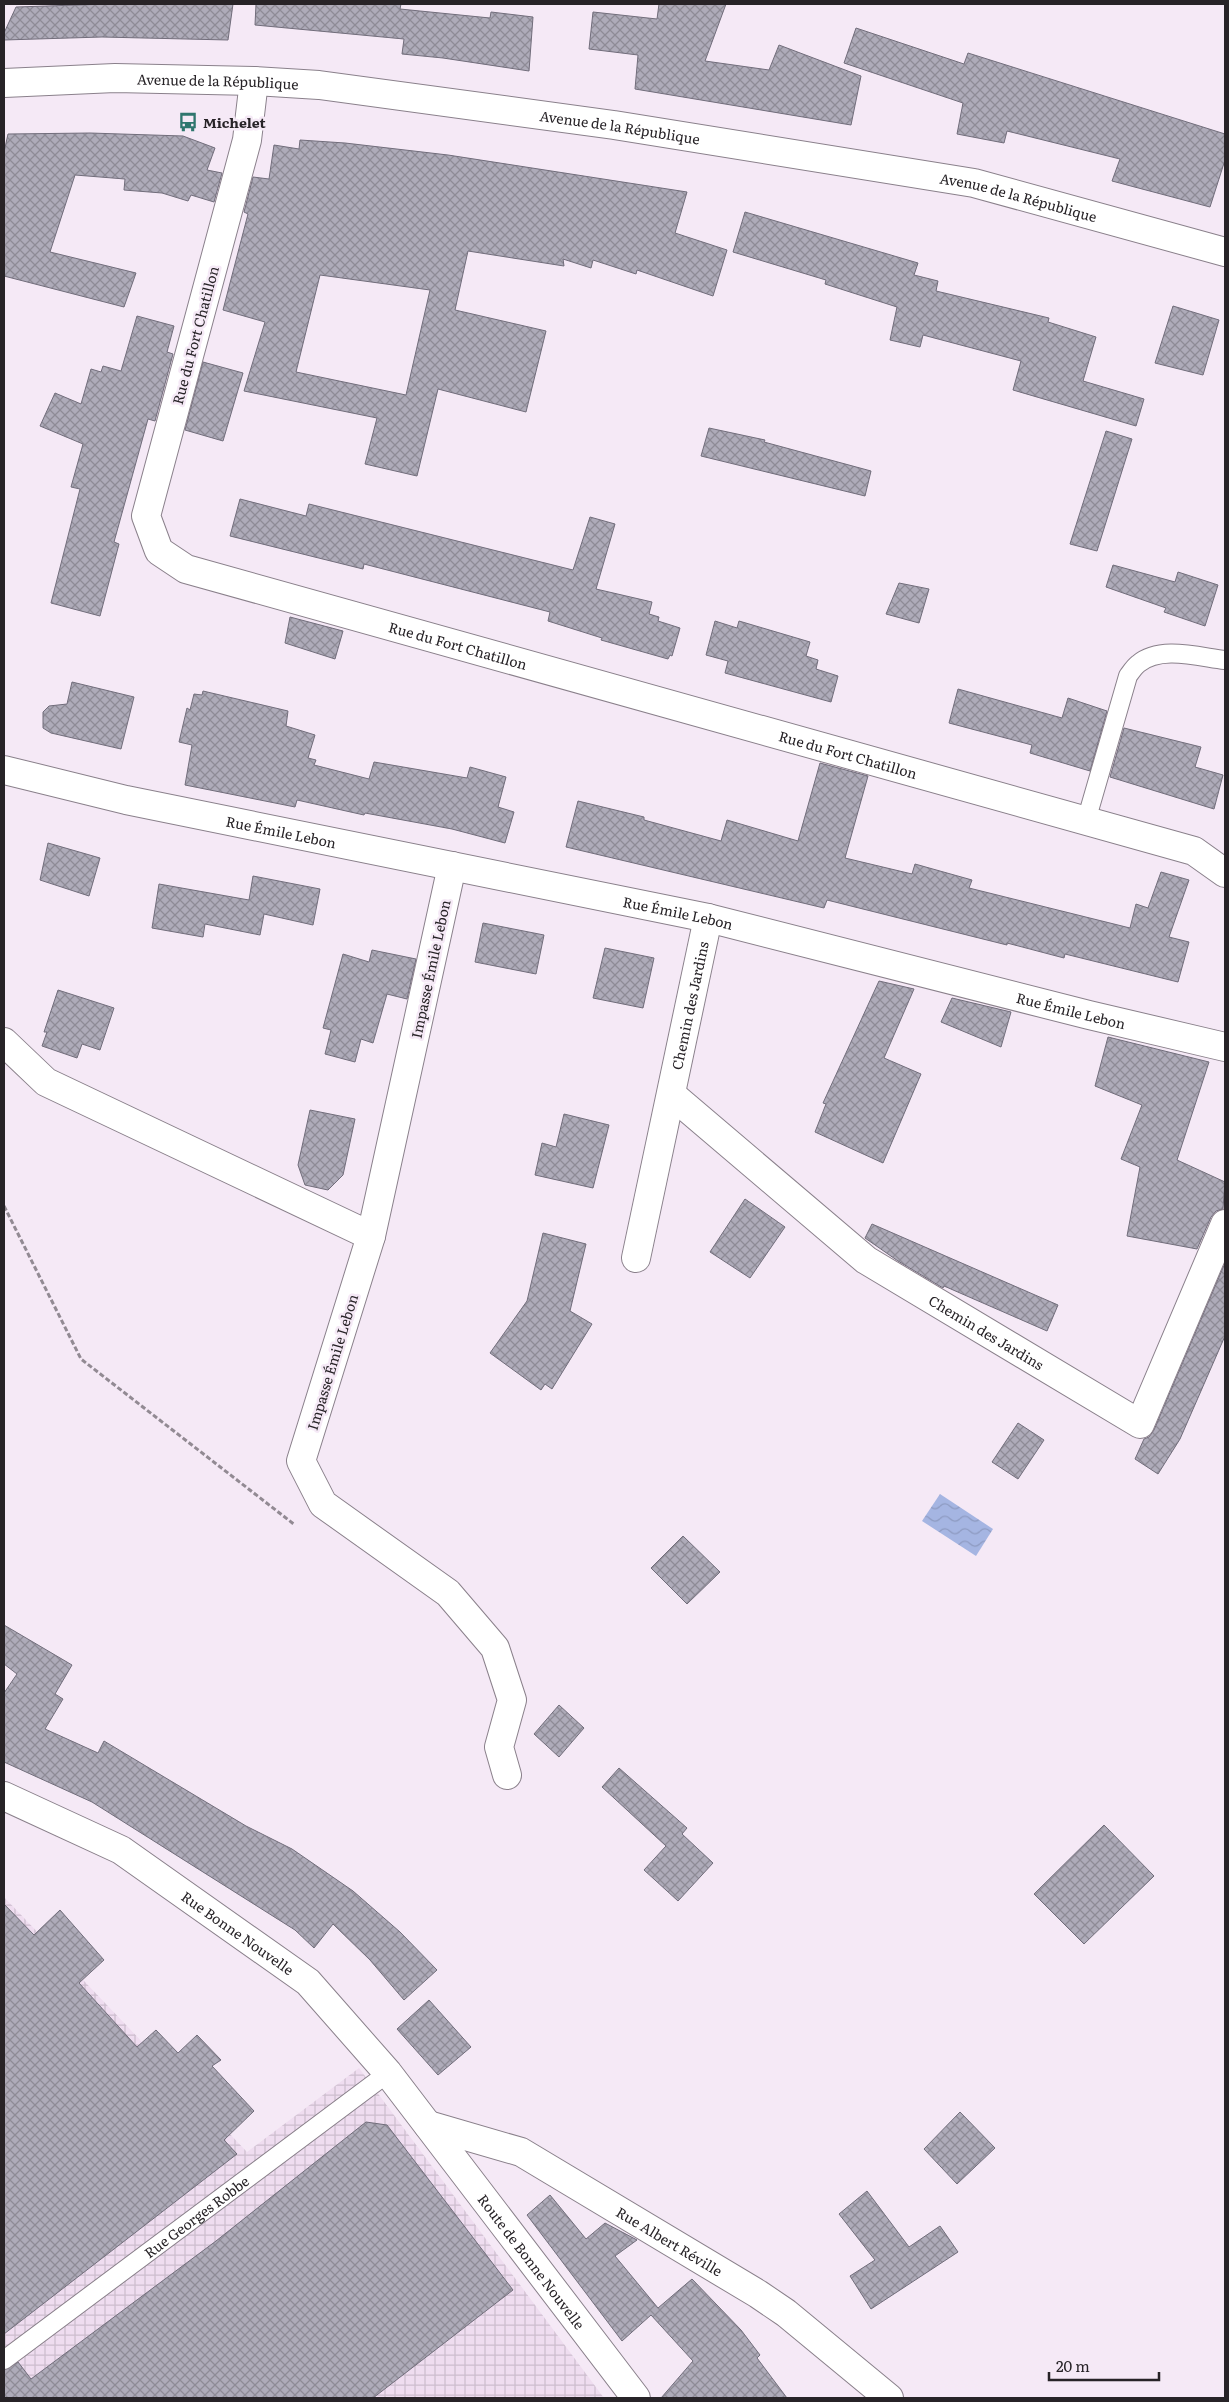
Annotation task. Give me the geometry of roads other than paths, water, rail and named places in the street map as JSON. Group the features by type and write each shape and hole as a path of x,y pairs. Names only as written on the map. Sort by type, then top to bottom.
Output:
{"street":[{"name":"Avenue de la République","path":"4,83 115,78 254,81 319,86 614,125 974,183 1225,252"},
{"name":"Rue du Fort Chatillon","path":"254,81 247,140 146,516 159,551 186,569 1194,851 1225,873"},
{"name":"Rue Émile Lebon","path":"4,770 126,800 708,918 1080,1013 1225,1047"},
{"name":"Impasse Émile Lebon","path":"452,866 371,1236 301,1461 322,1504 448,1592 495,1648 512,1700 498,1747 507,1775"},
{"name":"Chemin des Jardins","path":"636,1258 708,918"},
{"path":"4,1042 46,1082 371,1236"},
{"name":"Chemin des Jardins","path":"672,1095 866,1260 1140,1424 1225,1224"},
{"name":"Rue Bonne Nouvelle","path":"4,1796 121,1850 308,1982 388,2072 428,2125"},
{"name":"Route de Bonne Nouvelle","path":"428,2125 636,2398"},
{"name":"Rue Albert Réville","path":"428,2125 521,2152 758,2294 786,2313 889,2398"}],"lane":[{"path":"1086,821 1128,676 1138,664 1154,656 1169,654 1225,660"},
{"name":"Rue Georges Robbe","path":"4,2360 388,2072"}],"water":[{"path":"940,1494 993,1529 976,1556 922,1521"}],"place":[{"name":"Michelet","path":"188,122"}]}
